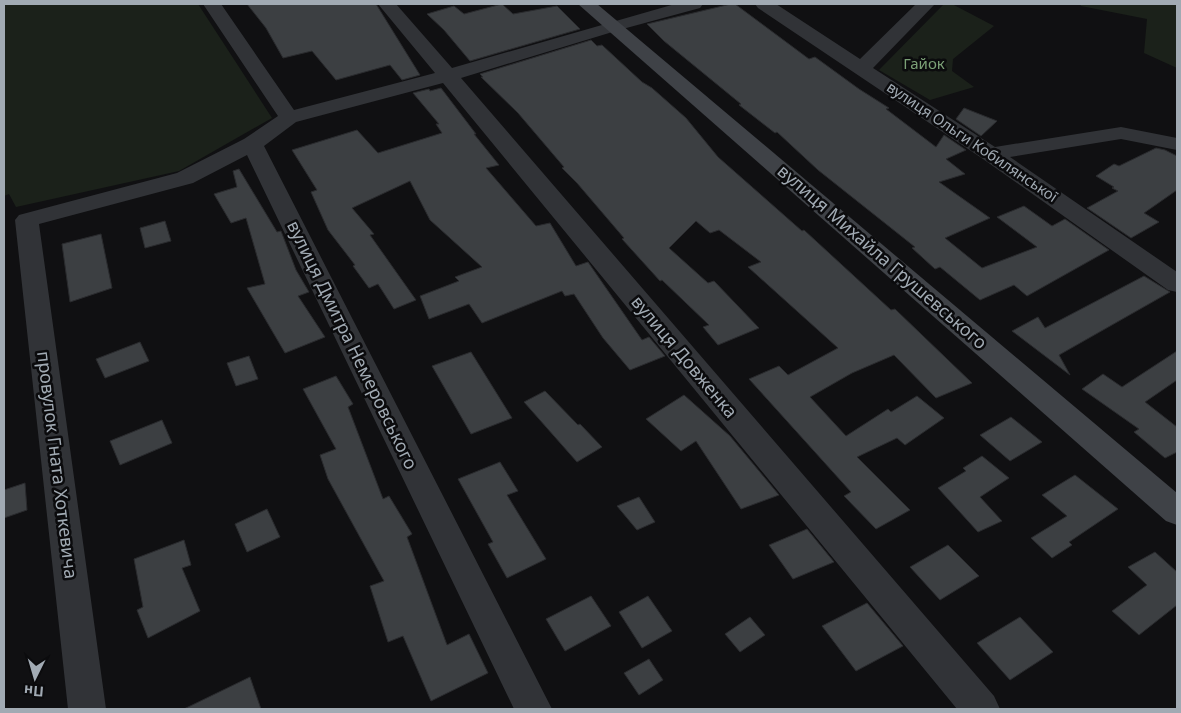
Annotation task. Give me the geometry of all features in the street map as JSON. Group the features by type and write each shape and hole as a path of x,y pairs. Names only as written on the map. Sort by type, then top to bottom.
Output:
{"street":[{"path":"212,4 289,118"},
{"name":"вулиця Довженка","path":"387,4 981,709"},
{"name":"вулиця Михайла Грушевського","path":"587,4 1177,512"},
{"path":"252,144 289,118 447,76 694,4"},
{"name":"вулиця Ольги Кобилянської","path":"764,4 991,154 1177,284"},
{"path":"862,68 926,4"},
{"path":"991,154 1121,134 1150,137 1177,144"},
{"name":"провулок Гната Хоткевича","path":"87,709 27,220 185,178 252,144"},
{"name":"вулиця Дмитра Немеровського","path":"252,144 533,709"}],"green space":[{"path":"4,4 198,4 272,118 179,171 16,207 9,194 4,196"},
{"name":"Гайок","path":"944,4 952,4 994,26 953,59 952,71 974,87 930,100 879,70"},
{"path":"1080,4 1177,4 1177,68 1144,53 1147,19 1081,6"}],"building":[{"path":"247,4 376,4 420,75 402,80 390,65 336,80 312,51 283,58 266,28"},
{"path":"502,4 513,14 557,6 580,29 470,61 444,30 427,14 454,6 464,14"},
{"path":"735,4 809,59 815,57 889,108 886,109 936,147 944,135 966,150 946,159 965,174 939,182 990,218 945,238 982,268 1037,247 997,217 1024,206 1052,226 1065,219 1109,250 1027,296 1014,285 980,300 940,267 935,269 912,248 915,247 818,170 777,132 775,133 739,105 741,104 664,41 647,24"},
{"path":"591,40 597,46 602,45 642,82 652,88 686,118 718,157 802,231 804,230 891,310 895,309 972,383 936,398 894,355 852,373 810,397 846,436 888,409 891,412 917,396 944,418 905,445 897,438 857,457 910,510 876,529 844,496 851,492 749,379 779,366 788,375 838,348 748,267 761,262 719,230 710,233 696,221 669,248 708,283 714,281 759,328 718,345 703,327 709,325 662,280 660,281 622,239 624,238 562,168 564,167 518,113 480,74"},
{"path":"441,88 499,165 486,168 536,226 550,223 576,266 588,262 642,340 649,337 665,356 630,370 603,338 574,294 565,296 562,291 482,323 469,304 429,319 420,296 459,281 455,277 482,267 430,220 410,181 352,208 374,234 370,235 416,300 394,309 378,284 369,288 353,266 355,265 328,230 311,192 317,190 292,150 357,130 378,153 442,133 436,124 439,124 413,93"},
{"path":"964,108 997,121 981,136 956,119"},
{"path":"1156,148 1177,156 1177,190 1144,213 1159,222 1131,238 1087,208 1118,191 1096,176 1114,164 1119,166"},
{"path":"239,169 277,232 281,231 296,270 309,292 298,296 325,337 285,353 247,288 265,284 246,218 231,223 214,194 237,187 233,171"},
{"path":"165,221 171,241 145,248 140,228"},
{"path":"101,234 112,288 70,302 62,244"},
{"path":"1144,276 1170,292 1059,355 1070,375 1012,331 1038,317 1045,328"},
{"path":"140,342 149,361 105,378 96,359"},
{"path":"1177,351 1177,380 1145,402 1177,427 1177,452 1165,458 1134,432 1139,429 1082,389 1103,374 1122,387"},
{"path":"471,352 512,418 471,434 432,366"},
{"path":"249,356 258,379 236,386 227,363"},
{"path":"336,376 353,404 348,407 383,499 389,496 412,534 407,537 447,645 469,634 488,673 431,701 403,636 388,642 370,586 384,581 328,479 320,455 336,449 303,389"},
{"path":"545,391 602,447 577,462 524,402"},
{"path":"684,395 730,436 779,495 741,509 696,441 681,451 646,419"},
{"path":"1011,417 1042,442 1010,461 980,435"},
{"path":"162,420 172,443 120,465 110,441"},
{"path":"982,456 1009,478 980,497 1002,521 978,532 938,488 966,471 963,468"},
{"path":"500,462 518,491 507,495 546,559 507,578 488,544 493,542 458,479"},
{"path":"1075,475 1118,509 1069,542 1072,545 1052,558 1031,538 1067,516 1042,495"},
{"path":"25,483 27,510 4,518 4,490"},
{"path":"639,497 655,522 637,530 617,506"},
{"path":"267,509 280,537 247,552 235,524"},
{"path":"807,529 834,562 793,579 769,545"},
{"path":"184,540 191,565 182,568 200,611 148,638 137,610 143,607 134,559"},
{"path":"948,545 979,576 940,600 910,567"},
{"path":"1155,552 1177,572 1177,605 1139,635 1112,611 1147,585 1128,567"},
{"path":"591,596 611,626 565,651 546,619"},
{"path":"648,596 672,631 642,648 619,612"},
{"path":"867,603 903,646 856,671 822,626"},
{"path":"750,617 765,635 740,652 725,634"},
{"path":"1020,617 1053,652 1010,680 977,643"},
{"path":"649,659 663,680 639,695 624,673"},
{"path":"250,677 261,709 184,709"}]}
